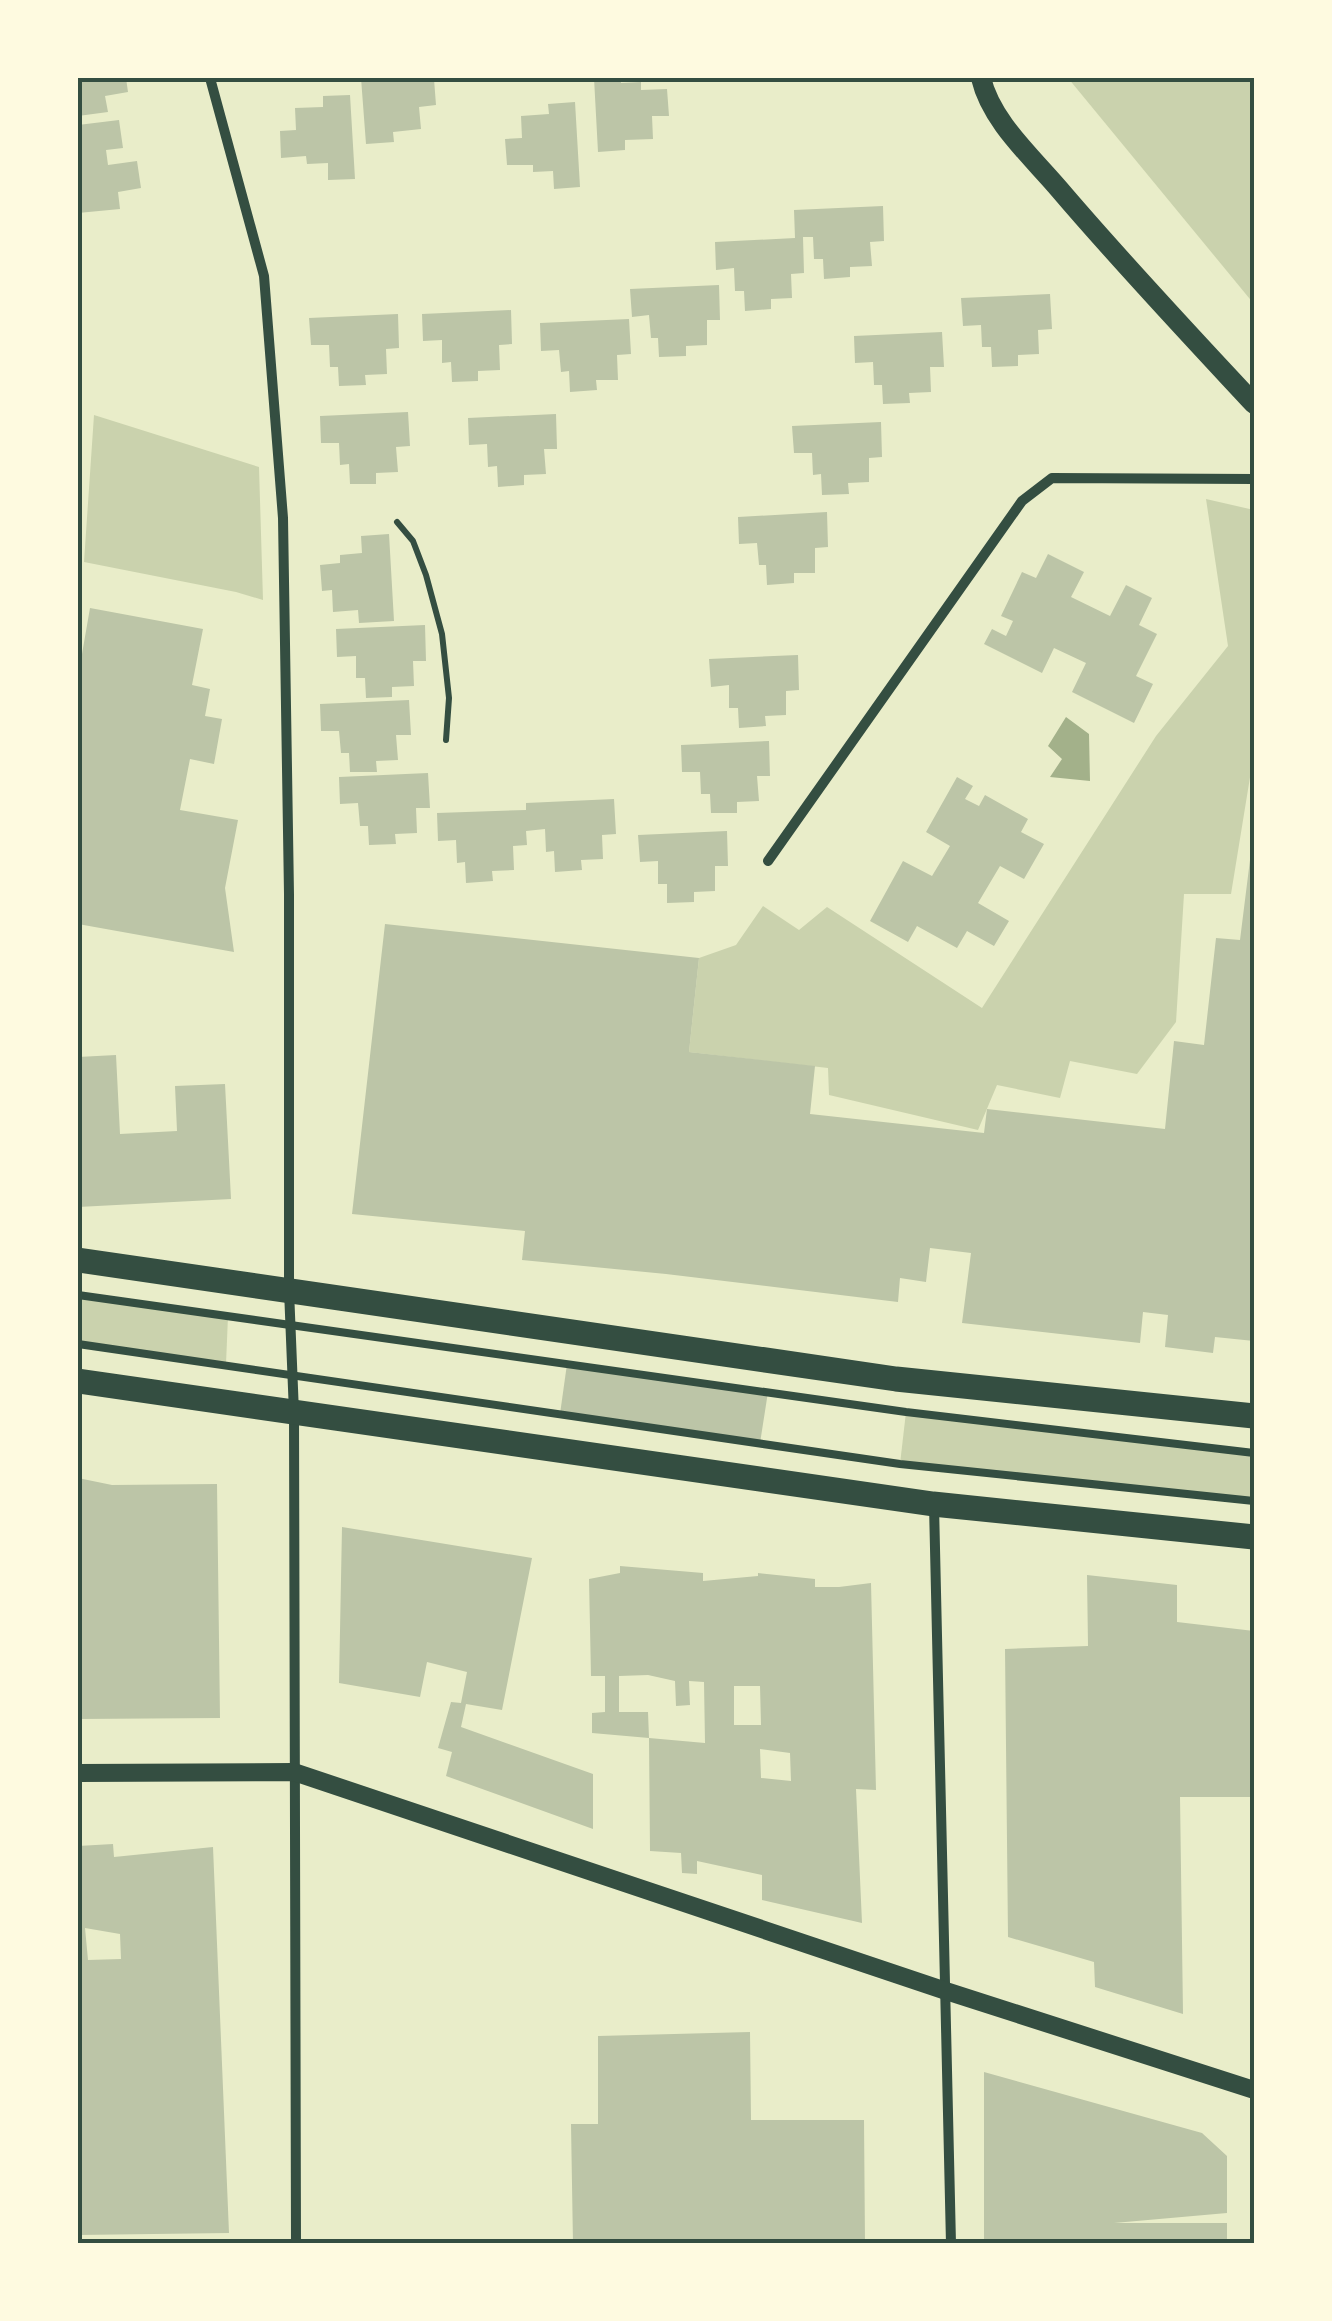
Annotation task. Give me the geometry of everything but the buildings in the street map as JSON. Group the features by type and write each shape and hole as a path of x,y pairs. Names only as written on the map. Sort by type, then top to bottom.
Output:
{"main road":[{"path":"981,78 1006,128 1133,275 1254,404"},
{"path":"78,1260 896,1379 1254,1416"},
{"path":"78,1381 934,1504 1254,1537"}],"street":[{"path":"210,78 264,276 283,518 294,1413 296,2244"},
{"path":"768,861 1022,500 1052,478 1254,479"},
{"path":"934,1504 951,2244"},
{"path":"78,1773 294,1772 1254,2090"}],"lane":[{"path":"78,1296 906,1412 1254,1452"},
{"path":"78,1344 900,1464 1254,1501"}],"path":[{"path":"397,522 420,558 442,634 449,698 446,740"}],"shaded area":[{"path":"1068,78 1254,78 1254,304"},
{"path":"94,415 259,467 263,600 84,562"},
{"path":"1206,499 1254,510 1254,764 1231,894 1184,894 1176,1022 1137,1074 1070,1061 1060,1098 997,1085 978,1130 829,1095 828,1068 689,1052 699,958 736,945 763,906 799,930 827,907 982,1008 1156,736 1228,646"},
{"path":"1066,717 1089,734 1090,781 1050,777 1062,759 1048,746"},
{"path":"78,1295 228,1316 226,1364 78,1344"},
{"path":"906,1412 1254,1453 1254,1501 900,1464"}]}
